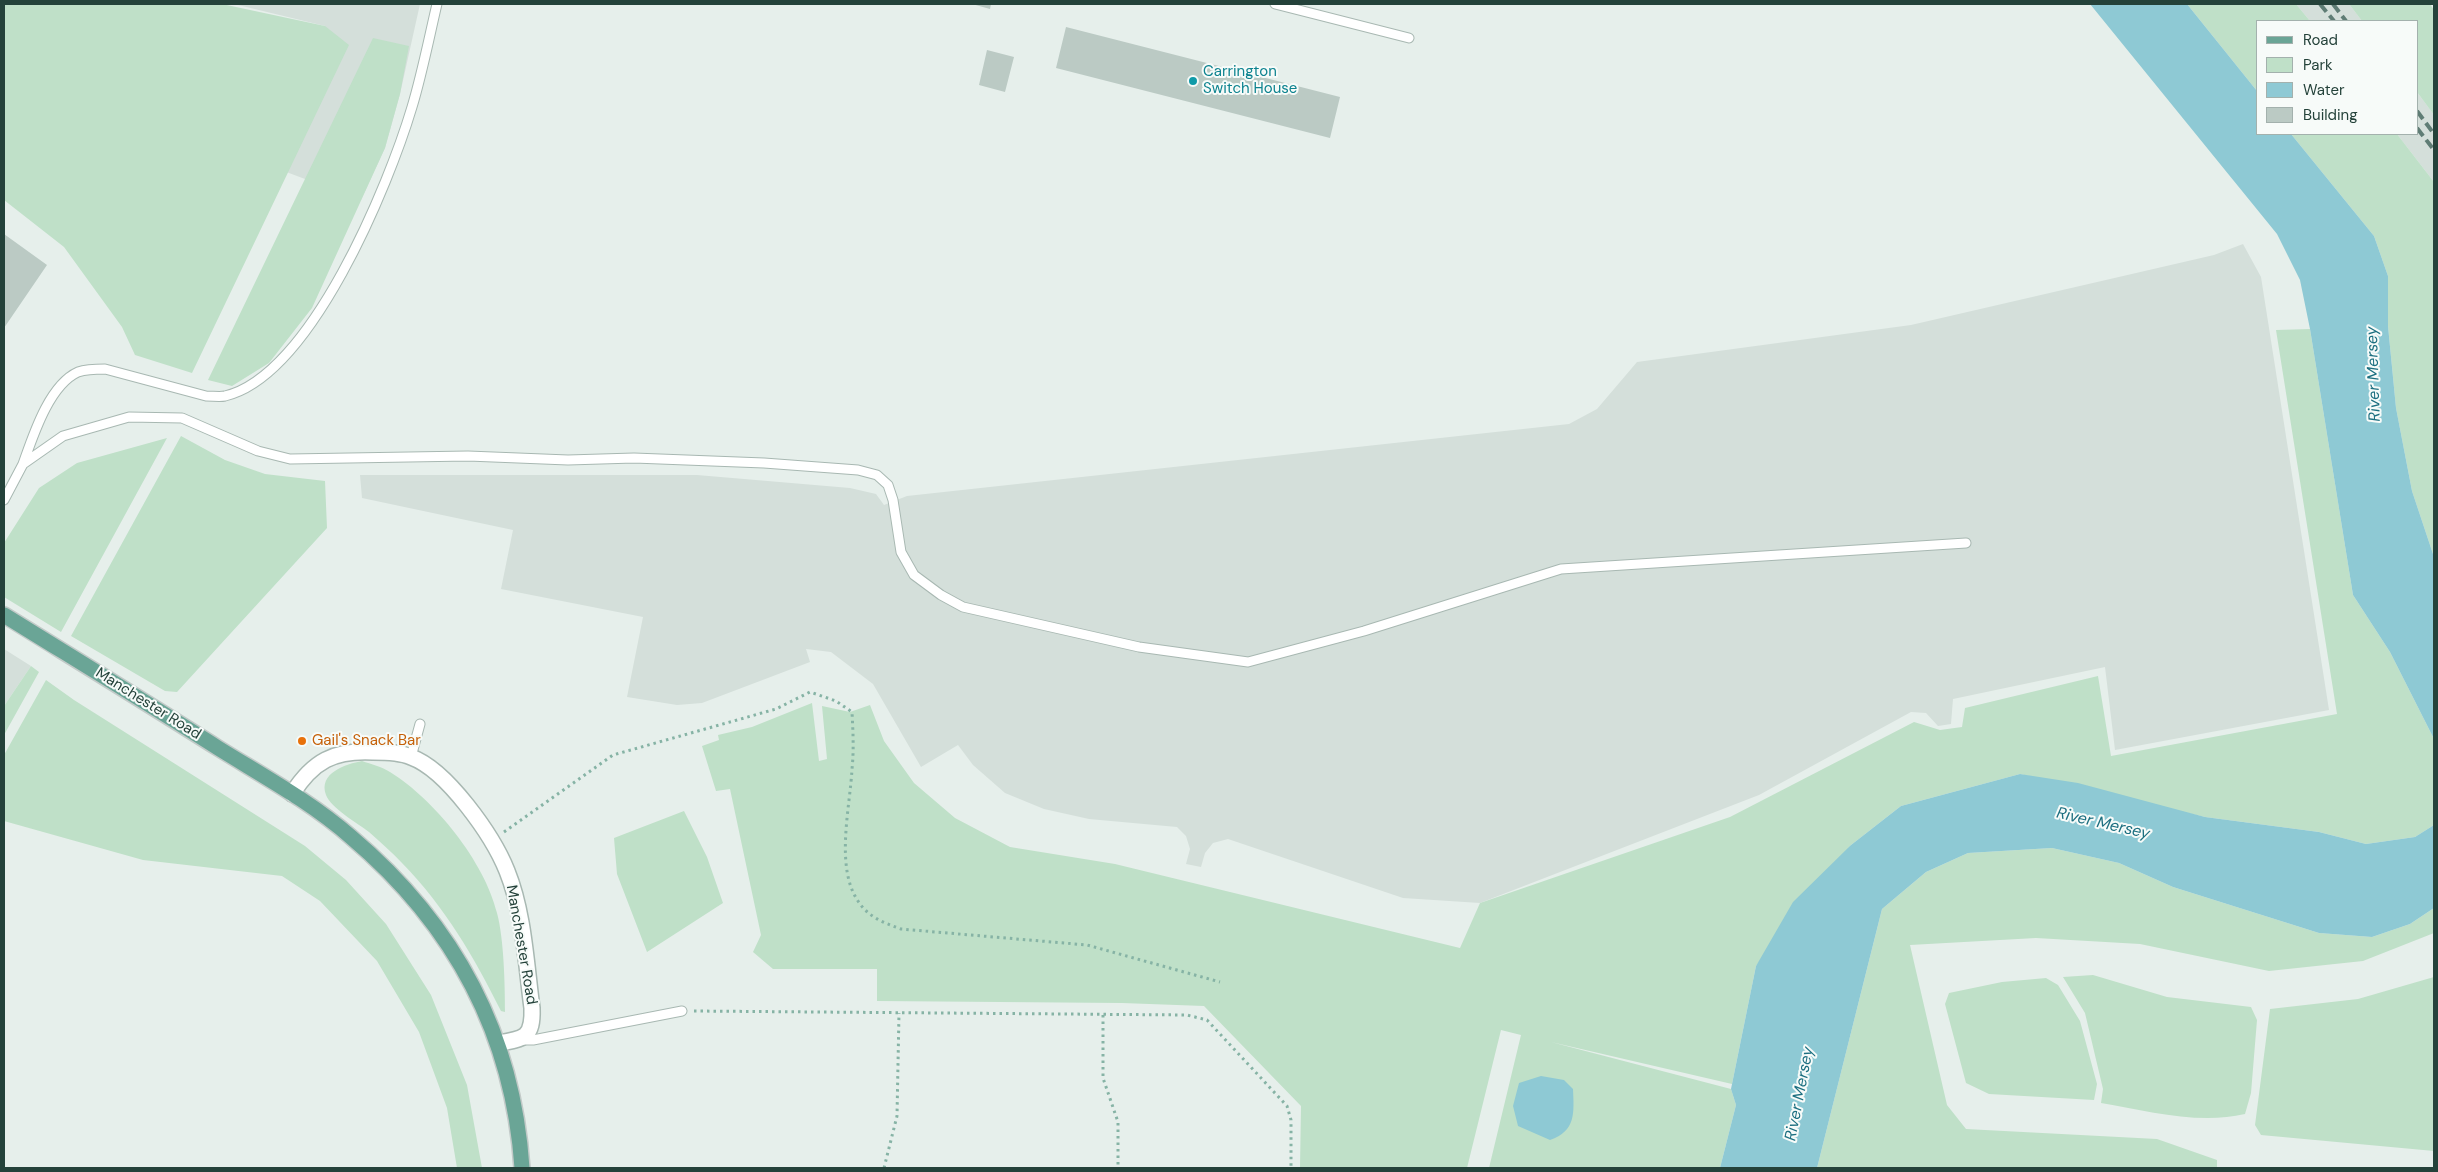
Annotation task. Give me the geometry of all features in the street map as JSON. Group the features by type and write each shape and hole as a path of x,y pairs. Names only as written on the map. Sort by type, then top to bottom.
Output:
{"main road":[{"name":"Manchester Road","path":"4,615 292,794 351,836 404,888 426,914 461,965 489,1017 514,1101 520,1134 522,1168"}],"street":[{"name":"Manchester Road","path":"292,794 301,780 318,765 340,753 389,753 411,757 454,791 479,820 508,871 518,911 533,1023 529,1032 521,1040"},
{"path":"498,1043 521,1040"}],"lane":[{"path":"4,500 23,464 37,425 58,390 78,372 105,369 206,396 224,396 255,382 273,368 294,346 317,316 337,281 382,190 413,106 437,4"},
{"path":"1275,4 1409,38"},
{"path":"23,464 63,436 129,417 182,418 258,451 290,459 468,456 568,460 634,458 764,463 858,470 877,475 888,485 893,500 901,552 914,575 941,596 963,606 1139,647 1248,662 1364,631 1561,569 1966,542"},
{"path":"411,757 420,724"},
{"path":"521,1040 533,1040 682,1011"}],"path":[{"path":"492,841 613,755 776,709 810,692 836,701 852,712 852,768 846,830 847,877 858,901 878,921 902,929 1087,945 1220,982"},
{"path":"682,1011 1187,1015 1207,1020 1287,1106 1291,1120 1291,1168"},
{"path":"884,1168 897,1116 899,1013"},
{"path":"1102,1015 1103,1078 1118,1122 1118,1168"}],"shaded area":[{"path":"234,4 420,4 400,94 385,148 361,200 265,164 325,26"},
{"path":"2296,4 2349,4 2361,20 2309,20"},
{"path":"2418,93 2434,115 2434,182 2398,135 2418,135"},
{"path":"2243,244 2261,277 2329,710 2115,750 2105,667 1953,699 1951,724 1938,726 1926,713 1911,712 1759,795 1480,903 1403,898 1228,839 1213,843 1205,853 1201,867 1186,864 1190,849 1186,836 1177,827 1089,819 1044,809 1005,793 973,765 958,745 921,767 873,684 831,652 806,649 810,662 702,703 677,705 627,697 643,617 501,589 513,530 362,498 360,475 697,475 850,488 876,494 884,505 907,496 1569,424 1597,409 1637,362 1911,325 2214,255"},
{"path":"4,649 31,666 4,706"}],"green space":[{"path":"4,4 222,4 325,26 349,45 192,373 135,355 122,327 64,247 4,200"},
{"path":"2187,4 2296,4 2309,20 2256,20 2256,90"},
{"path":"2349,4 2430,4 2434,10 2434,115 2418,93 2418,20 2361,20"},
{"path":"373,38 409,46 400,94 385,148 312,308 269,363 232,386 208,380"},
{"path":"2292,135 2398,135 2434,182 2434,557 2412,491 2396,408 2388,326 2388,276 2374,236"},
{"path":"2310,329 2353,595 2390,652 2434,739 2434,825 2415,837 2366,844 2319,832 2205,817 2020,774 1901,806 1851,845 1756,966 1732,1084 1551,1042 1731,1089 1736,1105 1720,1168 1489,1168 1521,1035 1501,1030 1467,1168 1300,1168 1301,1106 1204,1006 1122,1003 877,1001 877,969 773,969 753,952 761,935 730,789 716,791 702,746 719,740 718,735 752,727 812,703 819,761 827,759 822,706 850,712 870,705 884,741 914,783 955,818 1010,847 1115,864 1460,948 1480,903 1730,817 1914,722 1940,730 1962,727 1965,708 2098,676 2111,756 2337,714 2276,330"},
{"path":"181,436 225,460 265,474 325,481 327,528 177,692 165,691 71,636"},
{"path":"167,438 61,632 4,597 4,543 39,488 77,463"},
{"path":"31,666 39,672 4,735 4,706"},
{"path":"46,680 74,700 305,846 346,880 386,924 431,995 467,1085 482,1168 457,1168 447,1108 419,1032 377,961 320,901 282,876 143,860 4,821 4,755"},
{"path":"362,761 390,772 424,798 456,834 481,873 491,893 499,924 504,962 505,1012 501,1011 469,952 432,897 382,843 333,805 326,795 326,781 330,775 341,767"},
{"path":"684,811 707,857 723,903 647,952 617,874 614,838"},
{"path":"2052,848 2119,863 2173,887 2319,933 2372,937 2410,924 2434,908 2434,933 2363,961 2269,971 2140,944 2036,938 1910,945 1947,1105 1966,1129 2157,1139 2217,1160 2217,1168 1817,1168 1882,909 1926,872 1968,853"},
{"path":"2093,975 2167,997 2251,1007 2257,1020 2251,1093 2245,1114 2210,1118 2173,1116 2101,1103 2103,1089 2085,1013 2063,977"},
{"path":"2434,977 2434,1151 2261,1135 2255,1125 2270,1009 2358,999"},
{"path":"2046,978 2058,985 2080,1021 2097,1084 2094,1100 1989,1094 1966,1083 1945,1004 1949,993 2002,982"}],"water":[{"name":"River Mersey","path":"2090,4 2187,4 2256,90 2256,135 2292,135 2374,236 2388,276 2388,326 2396,408 2412,491 2434,557 2434,739 2390,652 2353,595 2310,329 2300,280 2277,234"},
{"name":"River Mersey","path":"2020,774 2078,783 2205,817 2319,832 2366,844 2415,837 2434,825 2434,908 2410,924 2372,937 2319,933 2173,887 2119,863 2052,848 1968,853 1926,872 1882,909 1817,1168 1720,1168 1736,1105 1731,1089 1756,966 1793,902 1851,845 1901,806"},
{"path":"1541,1076 1564,1080 1573,1089 1572,1120 1565,1132 1550,1140 1518,1126 1513,1106 1519,1083"}],"building":[{"path":"972,4 991,4 990,9"},
{"name":"Carrington Switch House","path":"1066,27 1340,97 1330,138 1056,68"},
{"path":"987,50 1014,57 1005,92 979,85"},
{"path":"4,234 47,265 4,328"}],"railway":[{"path":"2320,4 2333,20"},
{"path":"2333,4 2345,20"},
{"path":"2418,112 2434,134"},
{"path":"2418,129 2434,150"}],"place":[{"name":"Carrington Switch House","path":"1193,81"},
{"name":"Gail's Snack Bar","path":"302,741"}]}
